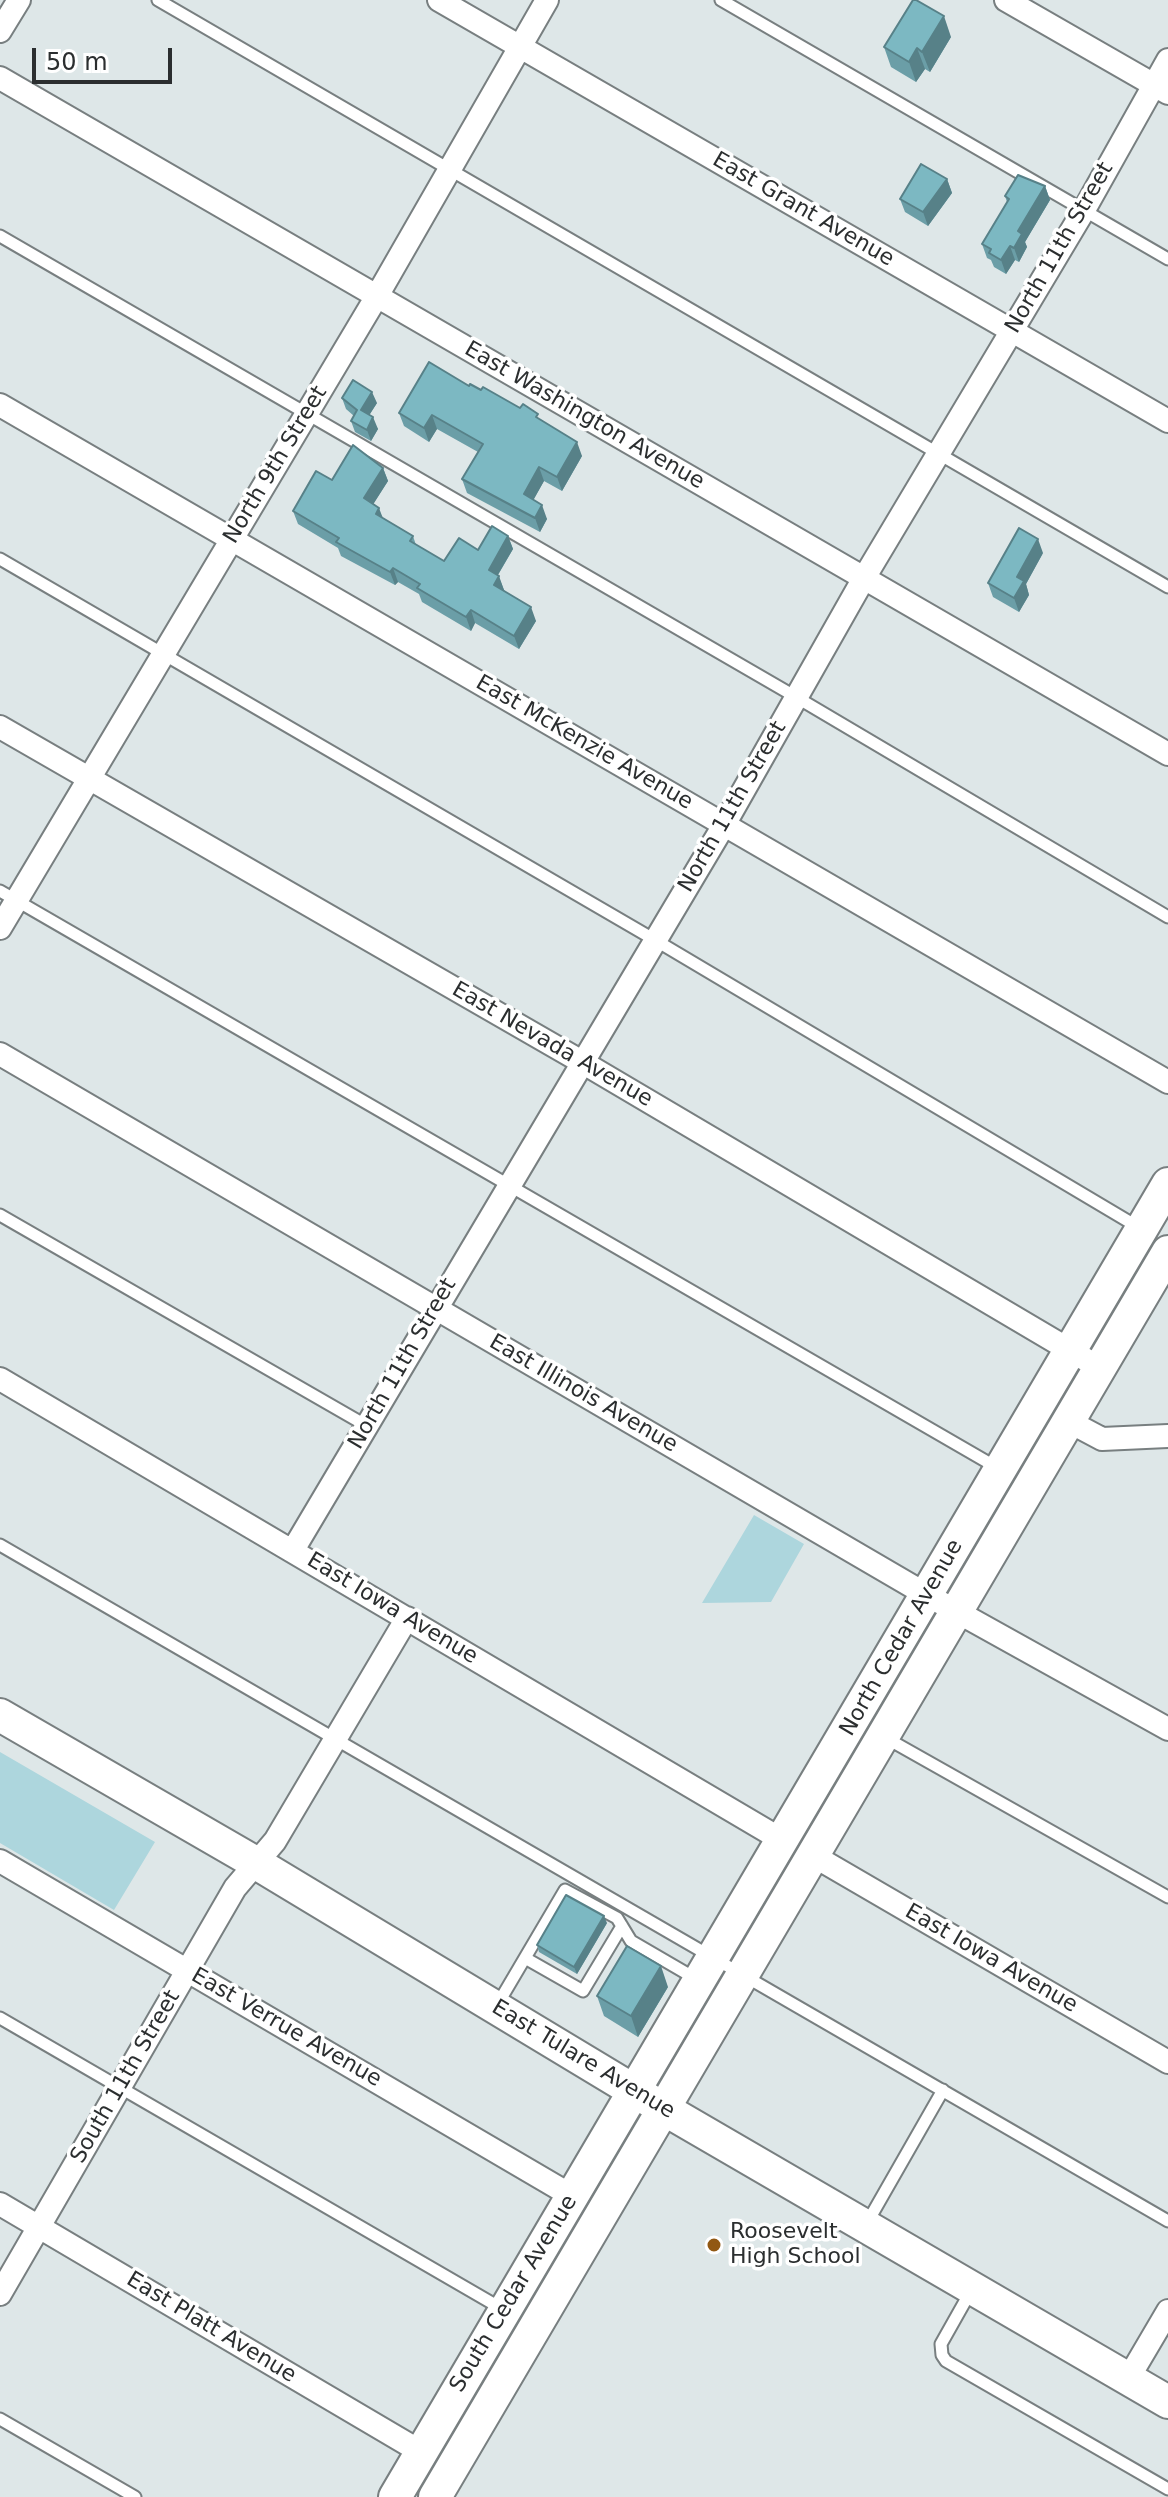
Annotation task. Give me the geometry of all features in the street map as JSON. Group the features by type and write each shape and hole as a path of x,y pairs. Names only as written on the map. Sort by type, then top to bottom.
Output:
{"main road":[{"name":"North Cedar Avenue","path":"634,2091 1168,1184"},
{"name":"North Cedar Avenue","path":"664,2109 1168,1252"},
{"path":"814,1856 808,1845 809,1833 854,1752 887,1665"},
{"name":"East Tulare Avenue","path":"0,1715 256,1863 664,2109 1168,2402"},
{"name":"South Cedar Avenue","path":"395,2497 634,2091"},
{"name":"South Cedar Avenue","path":"435,2497 664,2109"},
{"path":"416,2497 425,2476 421,2452"}],"street":[{"path":"0,31 19,0"},
{"name":"East Grant Avenue","path":"439,0 1168,421"},
{"name":"North 9th Street","path":"0,928 8,896 89,777 163,654 377,296 547,0"},
{"path":"1006,0 1161,89"},
{"name":"North 11th Street","path":"293,1550 724,825 938,453 1084,210 1161,89 1168,60"},
{"name":"East Washington Avenue","path":"0,78 1168,754"},
{"name":"East McKenzie Avenue","path":"0,405 1168,1082"},
{"name":"East Nevada Avenue","path":"0,727 582,1062 1100,1368"},
{"name":"East Illinois Avenue","path":"0,1054 927,1595 1168,1729"},
{"name":"East Iowa Avenue","path":"0,1379 782,1840"},
{"path":"1070,1422 1102,1439 1168,1436"},
{"path":"256,1863 275,1841 407,1618"},
{"name":"East Iowa Avenue","path":"814,1856 1168,2062"},
{"name":"East Verrue Avenue","path":"0,1861 572,2196"},
{"name":"South 11th Street","path":"0,2294 235,1888 256,1863"},
{"name":"East Platt Avenue","path":"0,2204 421,2452"},
{"path":"1128,2379 1168,2311"}],"lane":[{"path":"158,0 1168,587"},
{"path":"721,0 1168,259"},
{"path":"0,236 796,697 1168,917"},
{"path":"0,559 655,940 1142,1229"},
{"path":"8,896 1000,1470"},
{"path":"0,1215 367,1426"},
{"path":"0,1545 336,1739 706,1970"},
{"path":"883,1737 1168,1897"},
{"path":"496,2007 525,1958 538,1946 560,1908 565,1890 617,1918 631,1941 706,1970 743,1975 1168,2221"},
{"path":"525,1958 583,1991 622,1926"},
{"path":"601,1933 613,1940"},
{"path":"592,1948 605,1955"},
{"path":"579,1970 592,1976"},
{"path":"0,2018 505,2310"},
{"path":"865,2227 943,2090"},
{"path":"972,2288 941,2344 946,2361 1168,2489"},
{"path":"0,2419 135,2497"}],"shaded area":[{"path":"754,1515 804,1544 771,1602 702,1603"},
{"path":"0,1752 155,1842 114,1910 0,1843"}],"building":[{"path":"913,0 944,16 922,52 917,48 909,62 884,47"},
{"path":"921,164 947,179 923,212 900,199"},
{"path":"1018,175 1045,186 1018,231 1022,234 1014,248 1010,246 1001,260 982,244 1009,199 1005,196"},
{"path":"429,362 469,386 481,390 483,387 520,408 523,404 538,414 536,417 577,442 557,477 539,467 524,494 542,505 535,518 462,479 483,444 432,415 424,428 399,413"},
{"path":"353,380 372,392 361,410 373,417 367,430 351,421 357,410 342,398"},
{"path":"353,445 383,468 364,498 379,508 376,514 413,536 410,541 444,561 459,538 478,550 492,526 508,536 489,570 499,576 494,585 531,607 514,636 471,610 466,617 417,588 420,584 393,568 390,572 336,542 339,538 293,511 316,471 332,480"},
{"path":"1019,528 1038,539 1017,577 1024,581 1014,598 988,583"},
{"path":"566,1895 604,1916 574,1967 537,1945"},
{"path":"627,1946 661,1966 631,2016 597,1996"}],"place":[{"name":"Roosevelt High School","path":"714,2245"}]}
